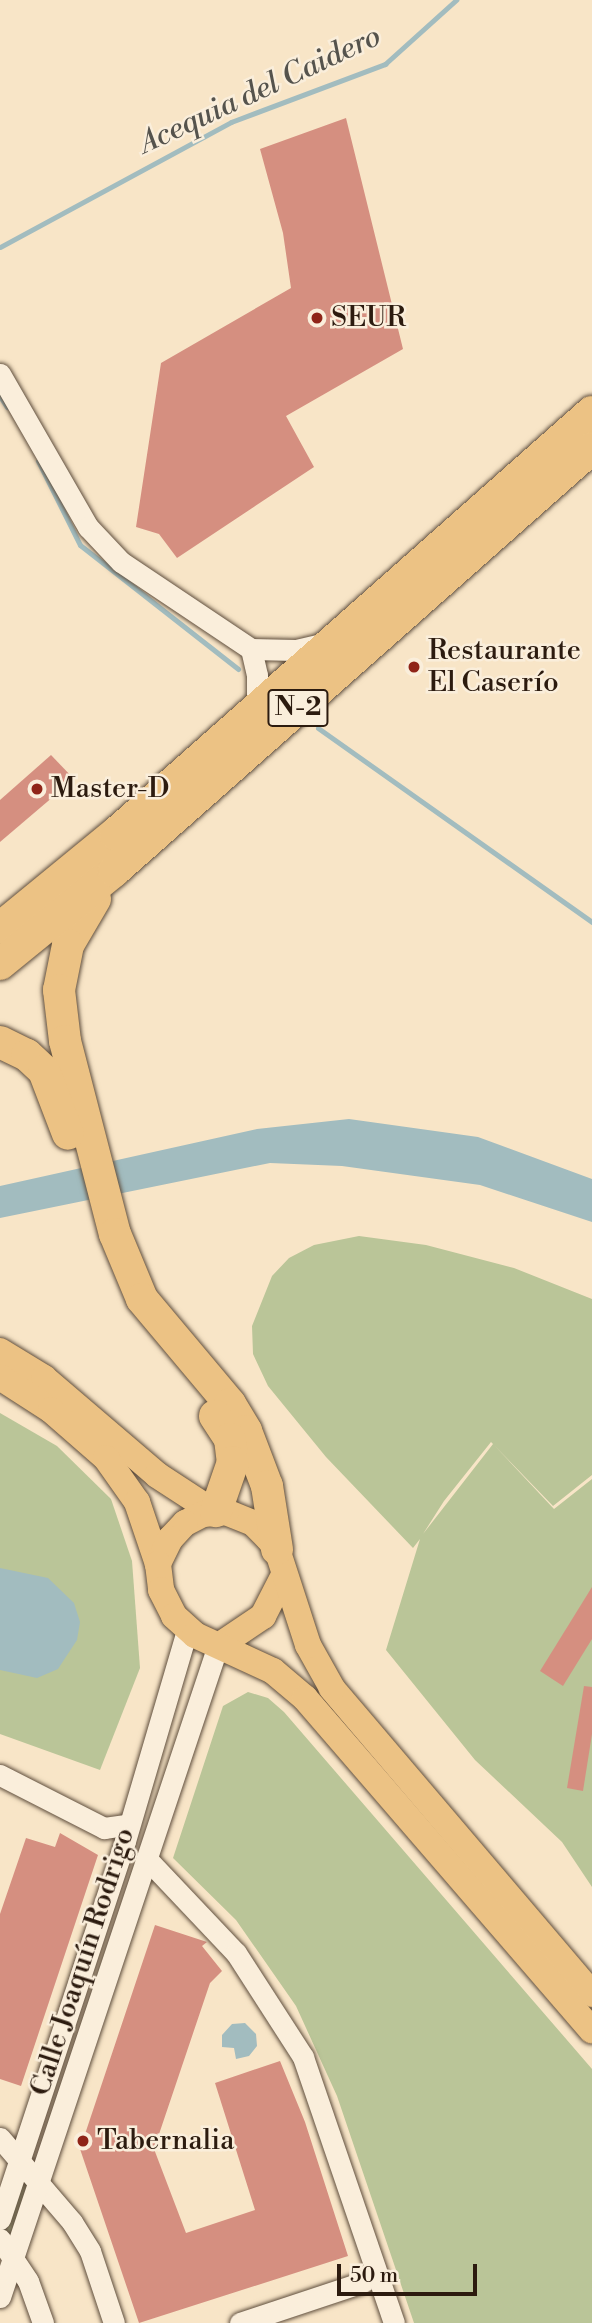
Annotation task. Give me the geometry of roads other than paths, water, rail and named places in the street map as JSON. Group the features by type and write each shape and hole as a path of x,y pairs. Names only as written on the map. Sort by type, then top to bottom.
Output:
{"highway":[{"name":"N-2","path":"0,928 115,834 592,412"},
{"name":"N-2","path":"0,964 114,871 592,448"},
{"path":"114,871 78,922 61,968 60,1014 74,1115 125,1285 156,1350 226,1431 233,1462 212,1503"},
{"path":"0,1041 27,1055 44,1071 74,1115"},
{"path":"125,1285 224,1396 246,1431 267,1486 281,1562"}],"main road":[{"path":"0,1351 37,1387 127,1486 145,1521 158,1564 164,1600 187,1630 273,1671 305,1698 592,2030"},
{"path":"0,1377 37,1387 145,1465 253,1523 281,1562 309,1645 332,1688 592,1994"},
{"path":"158,1564 177,1530 212,1503"},
{"path":"219,1645 263,1616 281,1562"}],"street":[{"path":"0,374 100,543 251,649 296,650 335,640"},
{"path":"251,649 259,691 257,708"},
{"name":"Calle Joaquín Rodrigo","path":"0,2219 187,1630"},
{"name":"Calle Joaquín Rodrigo","path":"0,2297 219,1645"},
{"path":"0,1775 104,1828 126,1825"},
{"path":"147,1859 236,1952 303,2057 394,2323"},
{"path":"0,2138 39,2179 90,2251 114,2323"},
{"path":"0,2239 28,2281 43,2323"},
{"path":"240,2323 363,2282"}],"water":[{"path":"349,1119 478,1137 592,1179 592,1222 480,1185 342,1166 270,1163 0,1218 0,1186 257,1129"},
{"path":"0,1568 48,1578 74,1603 80,1622 77,1640 58,1669 37,1678 0,1670"},
{"path":"245,2023 256,2034 257,2046 249,2056 236,2059 234,2048 222,2047 222,2035 232,2024"}],"waterway":[{"name":"Acequia del Caidero","path":"0,247 231,122 385,64 456,0"},
{"path":"0,396 7,407"},
{"path":"38,461 80,545 238,669"},
{"path":"318,728 592,922"}],"place":[{"name":"SEUR","path":"317,318"},
{"name":"Restaurante El Caserío","path":"414,667"},
{"name":"Master-D","path":"37,789"},
{"name":"Tabernalia","path":"83,2141"}]}
